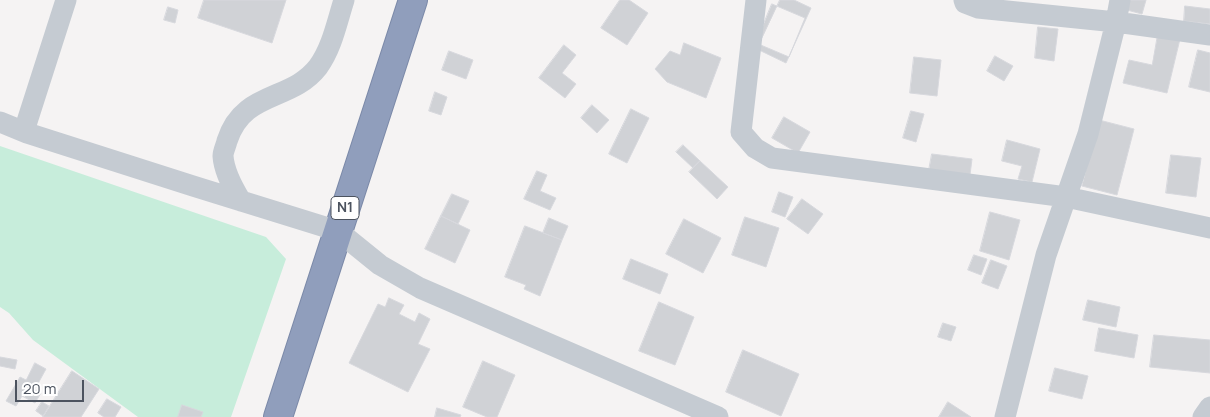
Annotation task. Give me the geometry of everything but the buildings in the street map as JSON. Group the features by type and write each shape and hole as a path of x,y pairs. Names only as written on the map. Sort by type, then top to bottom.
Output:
{"highway":[{"name":"N1","path":"278,417 412,0"}],"street":[{"path":"24,132 66,0"},
{"path":"241,201 232,187 223,155 236,120 249,108 304,81 318,67 329,46 344,0"},
{"path":"756,0 742,132 755,148 772,158 1066,197 1210,228"},
{"path":"964,0 978,8 1116,22 1210,35"},
{"path":"1005,417 1046,255 1088,134 1120,0"},
{"path":"0,122 24,132 338,231 380,265 420,288 718,417"},
{"path":"1203,417 1210,407"}],"green space":[{"path":"0,146 266,237 286,259 231,417 138,417 33,340 9,313 0,307"}]}
